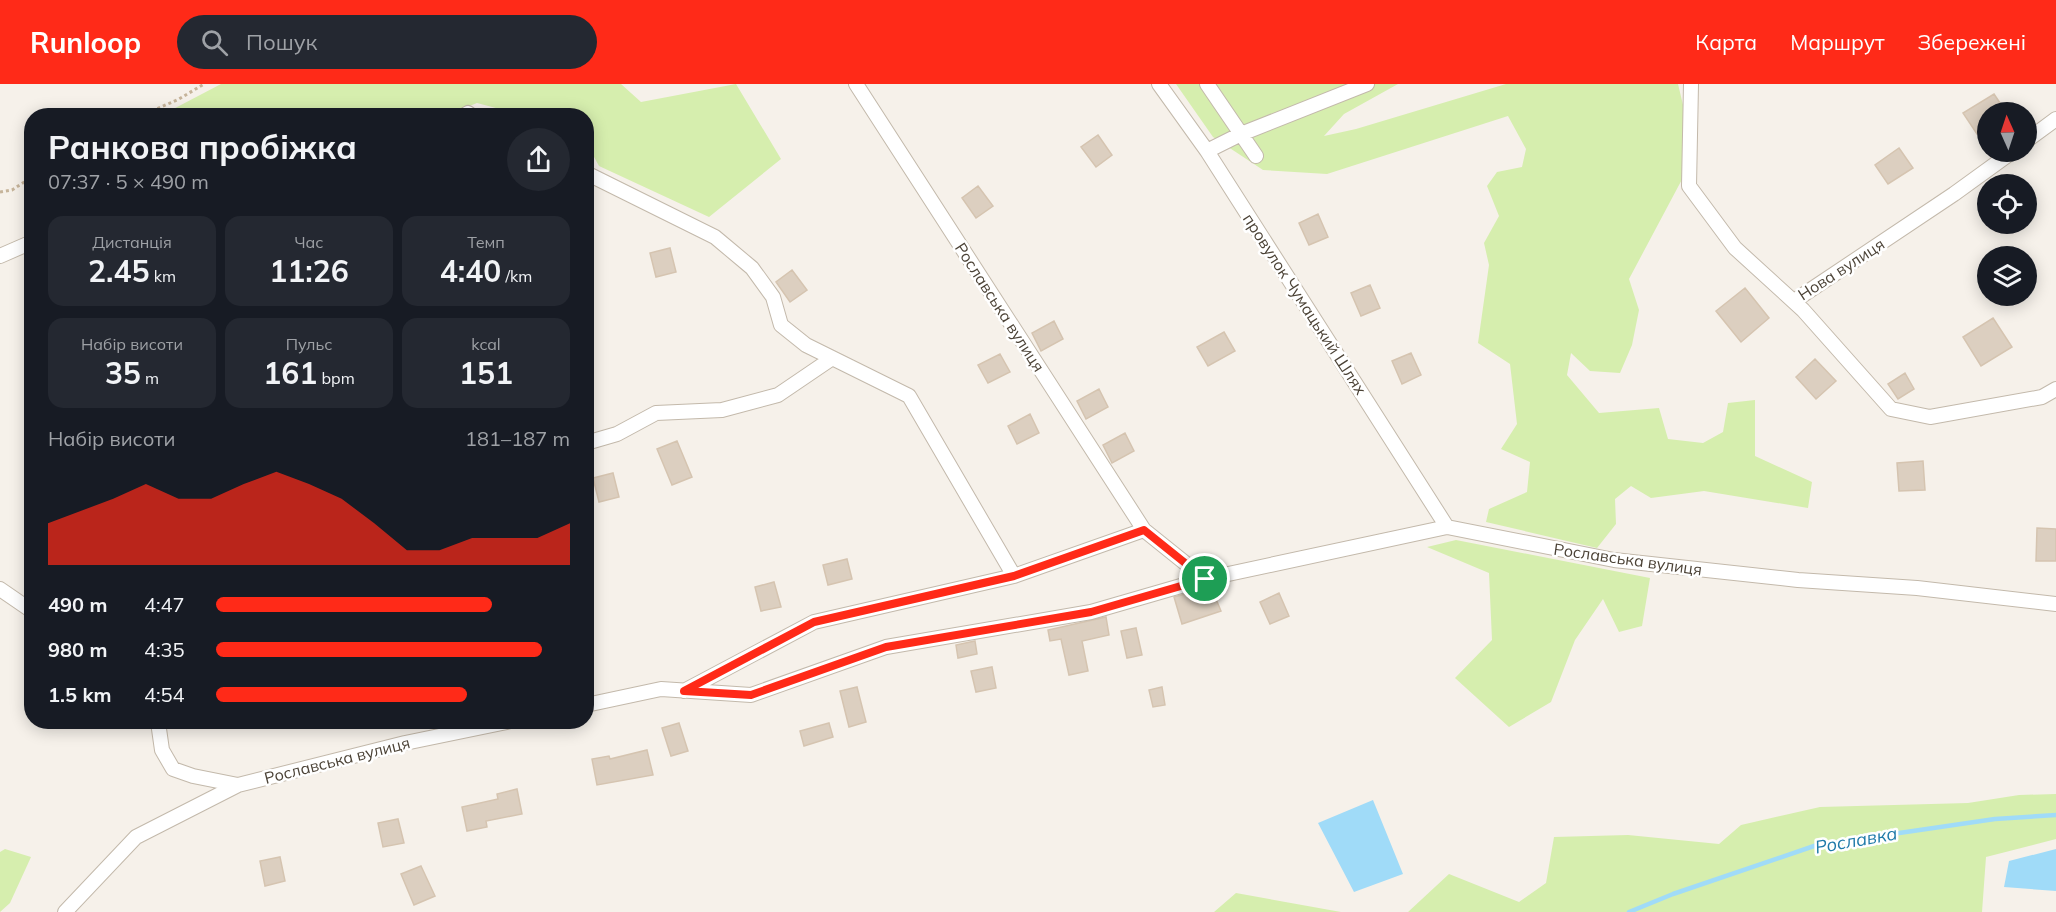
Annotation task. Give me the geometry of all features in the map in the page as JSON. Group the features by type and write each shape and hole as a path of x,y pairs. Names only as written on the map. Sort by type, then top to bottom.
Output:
{"street":[{"name":"Рославська вулиця","path":"855,84 1144,530 1205,579"},
{"name":"провулок Чумацький Шлях","path":"1159,84 1207,151 1447,527"},
{"path":"1207,84 1256,156"},
{"path":"1207,151 1241,134 1367,84"},
{"name":"Нова вулиця","path":"1691,84 1689,186 1735,248 1794,301 1998,162"},
{"path":"2037,133 2056,119"},
{"path":"594,176 716,237 752,268 773,297 781,325 806,345 831,359 909,396 1014,576"},
{"path":"0,256 24,246"},
{"path":"1794,301 1892,410 1930,417 2042,397 2056,389"},
{"path":"594,441 617,434 656,413 722,410 778,395 831,359"},
{"name":"Рославська вулиця","path":"594,703 661,689 751,695 886,647 1091,612 1205,579 1447,527 1614,560 1798,580 1917,588 2056,604"},
{"name":"Рославська вулиця","path":"684,691 814,622 1014,576 1144,530"},
{"path":"0,590 24,606"},
{"name":"Рославська вулиця","path":"159,729 162,750 173,769 194,777 238,785"},
{"name":"Рославська вулиця","path":"65,912 136,837 238,785 405,743 473,729"}],"path":[{"path":"159,108 204,84"},
{"path":"0,192 12,190 24,182"}],"green space":[{"path":"221,84 621,84 641,102 736,84 781,159 709,217 599,166 594,157 594,108 496,108 477,103 465,108 175,108"},
{"path":"1176,84 1398,84 1344,114 1324,136 1356,129 1506,84 1678,84 1695,155 1629,279 1639,310 1632,345 1620,373 1590,371 1571,353 1567,375 1599,413 1659,408 1668,439 1703,443 1723,432 1728,403 1755,400 1755,456 1812,482 1808,508 1704,491 1651,498 1631,486 1615,499 1616,524 1597,548 1486,522 1489,509 1527,492 1530,462 1501,449 1517,424 1510,364 1478,343 1489,265 1484,243 1499,216 1487,186 1497,172 1522,167 1526,149 1508,116 1327,174 1263,170 1213,137"},
{"path":"1456,540 1650,578 1642,626 1619,632 1603,599 1575,640 1551,702 1509,727 1455,678 1492,640 1489,573 1427,547"},
{"path":"2056,794 2056,839 1986,857 1982,912 1408,912 1449,874 1519,902 1546,883 1554,837 1628,835 1719,844 1741,825 1820,807 1968,803 2019,795"},
{"path":"5,849 31,857 10,903 0,912 0,852"},
{"path":"1236,893 1341,912 1214,912"}],"water":[{"path":"1373,800 1403,874 1354,892 1318,823"},
{"path":"2056,849 2056,891 2004,887 2009,861"}],"building":[{"path":"1994,94 1999,102 1981,102"},
{"path":"1977,104 1977,134 1963,113"},
{"path":"1098,135 1112,155 1096,167 1081,147"},
{"path":"1899,148 1913,168 1888,184 1875,165"},
{"path":"978,186 993,206 976,218 962,198"},
{"path":"1318,214 1328,237 1309,245 1299,223"},
{"path":"670,248 676,272 656,277 650,253"},
{"path":"792,270 807,290 790,302 776,282"},
{"path":"1370,285 1380,308 1361,316 1351,293"},
{"path":"1745,288 1769,318 1741,342 1716,311"},
{"path":"1993,318 2012,347 1981,366 1963,337"},
{"path":"1054,321 1063,339 1041,351 1032,333"},
{"path":"1224,332 1235,351 1208,366 1197,347"},
{"path":"1411,353 1421,375 1402,384 1392,361"},
{"path":"1000,354 1010,372 988,383 978,365"},
{"path":"1815,359 1836,381 1816,399 1796,377"},
{"path":"1905,373 1914,389 1898,399 1888,384"},
{"path":"1099,389 1108,407 1086,419 1077,401"},
{"path":"1030,414 1039,433 1017,444 1008,426"},
{"path":"1125,433 1134,451 1112,463 1103,445"},
{"path":"677,441 692,477 672,485 657,449"},
{"path":"1923,461 1925,490 1899,491 1897,463"},
{"path":"613,473 619,497 599,502 594,478"},
{"path":"2037,528 2056,529 2056,561 2036,561"},
{"path":"847,559 852,579 828,585 823,565"},
{"path":"774,582 781,607 761,611 755,587"},
{"path":"1211,587 1221,611 1182,624 1174,597"},
{"path":"1279,593 1289,616 1270,624 1260,602"},
{"path":"1106,617 1109,635 1082,641 1088,671 1069,675 1061,639 1050,641 1048,630"},
{"path":"1136,628 1142,655 1127,658 1121,631"},
{"path":"975,641 977,654 958,658 956,645"},
{"path":"992,667 996,688 976,692 971,671"},
{"path":"857,687 866,722 849,727 840,691"},
{"path":"1162,687 1165,705 1153,707 1149,690"},
{"path":"679,723 688,751 671,756 662,728"},
{"path":"829,723 833,737 804,746 800,731"},
{"path":"647,750 653,775 597,785 592,759 609,756 610,759"},
{"path":"517,789 522,814 486,821 487,827 467,831 462,807 498,799 497,794"},
{"path":"398,819 404,843 383,847 378,823"},
{"path":"280,857 285,881 265,886 260,861"},
{"path":"421,866 435,896 414,905 401,874"}],"waterway":[{"name":"Рославка","path":"1629,912 1673,894 1817,845 1995,819 2056,815"}],"route":[{"path":"1144,530 1205,579 1091,612 886,647 751,695 684,691 814,622 1014,576 1144,530"}]}
